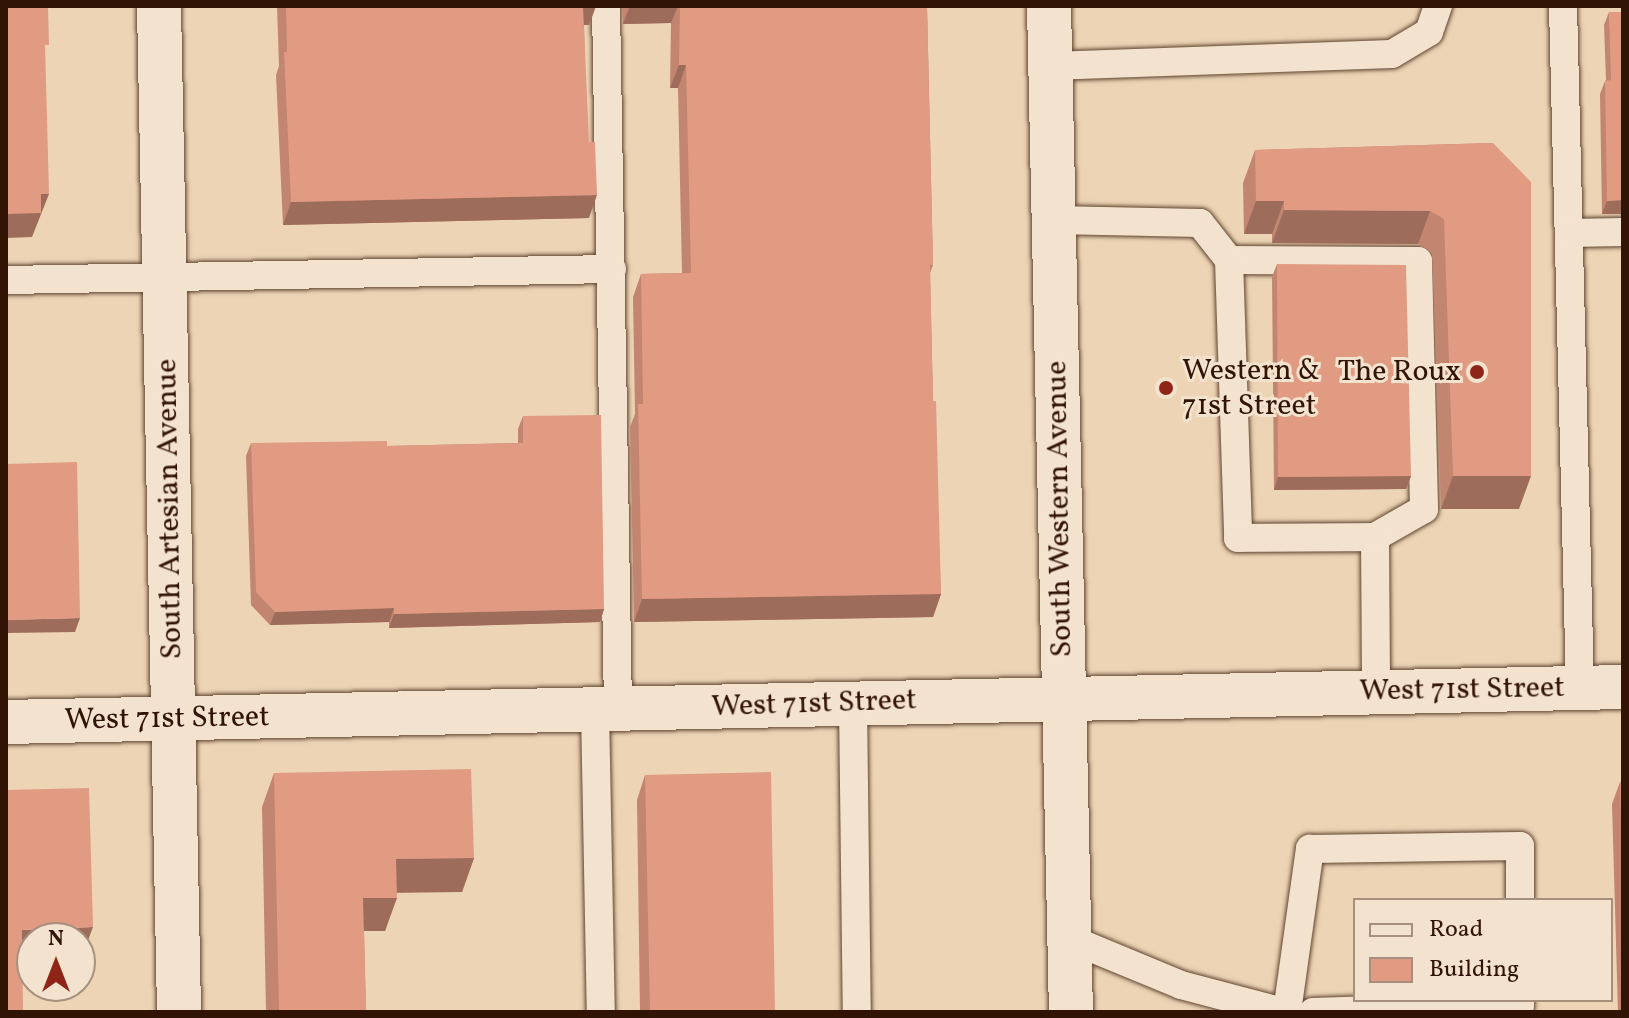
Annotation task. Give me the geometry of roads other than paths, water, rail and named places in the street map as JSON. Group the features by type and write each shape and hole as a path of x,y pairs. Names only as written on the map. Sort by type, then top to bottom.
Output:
{"main road":[{"name":"South Artesian Avenue","path":"159,6 179,1012"},
{"name":"South Western Avenue","path":"1049,6 1071,1012"},
{"name":"West 71st Street","path":"6,722 1623,687"}],"lane":[{"path":"601,1012 612,269 606,6"},
{"path":"1050,66 1392,54 1429,32 1438,6"},
{"path":"1563,6 1580,688"},
{"path":"1054,220 1200,223 1229,260 1238,538 1375,537 1424,509 1418,261 1229,260"},
{"path":"1569,233 1623,232"},
{"path":"6,280 612,269"},
{"path":"1375,537 1376,691"},
{"path":"853,703 857,1012"},
{"path":"1070,939 1181,985 1285,1012 1310,849 1520,846 1520,898"},
{"path":"1313,1012 1520,1005 1520,1002"}],"place":[{"name":"The Roux","path":"1477,372"},
{"name":"Western & 71st Street","path":"1166,388"}]}
